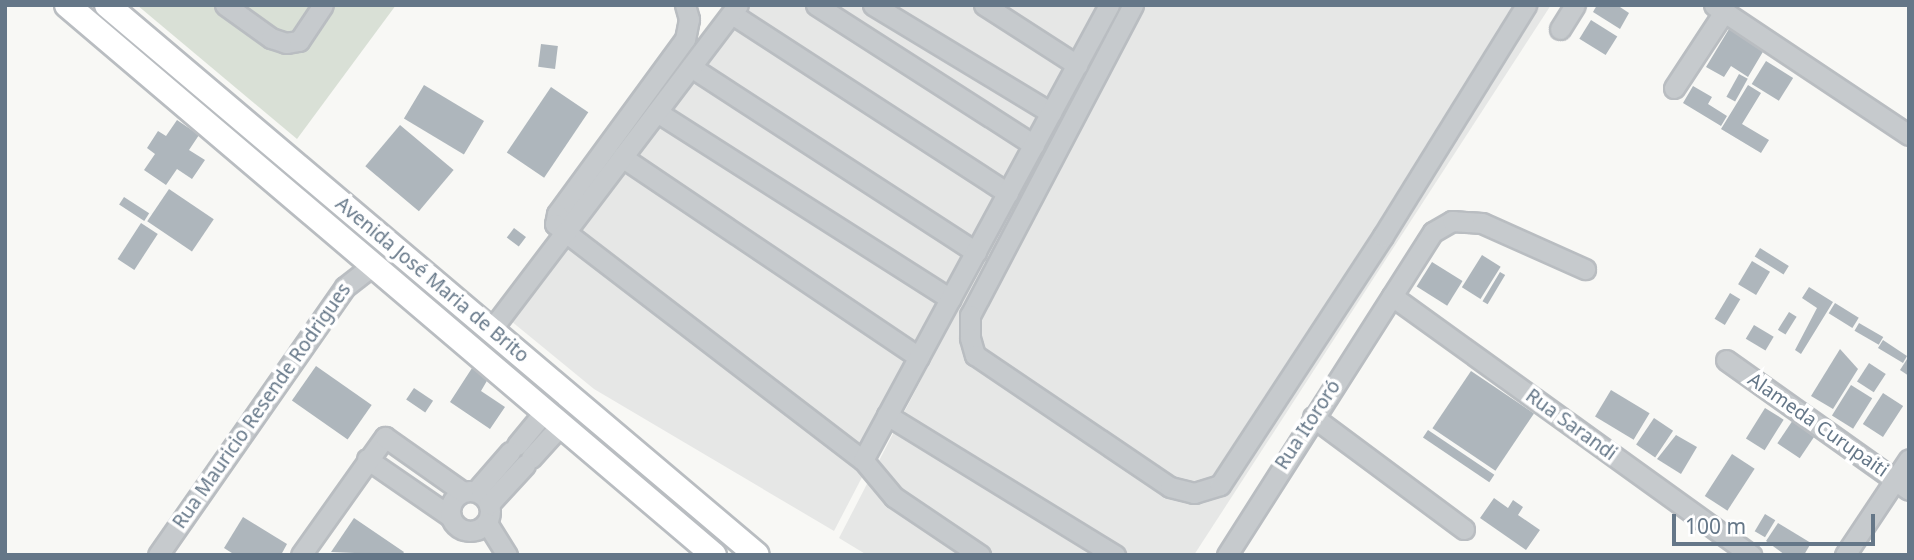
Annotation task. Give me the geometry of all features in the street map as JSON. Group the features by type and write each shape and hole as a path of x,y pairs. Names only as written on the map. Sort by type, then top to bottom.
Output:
{"main road":[{"name":"Avenida José Maria de Brito","path":"67,5 714,555"},
{"name":"Avenida José Maria de Brito","path":"107,5 757,555"}],"street":[{"path":"225,5 271,38 286,43 299,41 323,5"},
{"path":"685,5 689,19 685,39 557,214 555,224 564,235 863,460 894,497 980,555"},
{"path":"816,5 1034,145"},
{"path":"873,5 1051,113"},
{"path":"984,5 1077,65"},
{"path":"1133,5 970,315 970,338 975,355 1170,488 1194,493 1220,485 1383,236 1526,5"},
{"path":"1560,29 1575,5"},
{"path":"863,460 1077,65 1105,7"},
{"path":"491,330 735,9 1008,193"},
{"path":"1675,88 1719,9 1909,135"},
{"path":"691,67 976,252"},
{"path":"657,112 950,299"},
{"path":"622,157 919,357"},
{"name":"Rua Itororó","path":"1232,553 1313,417 1433,232 1452,221 1482,223 1585,270"},
{"name":"Rua Mauricio Resende Rodrigues","path":"158,555 345,286 373,265"},
{"name":"Rua Sarandi","path":"1392,296 1751,555"},
{"name":"Alameda Curupaiti","path":"1726,360 1902,485"},
{"path":"887,415 1115,555"},
{"path":"1313,417 1464,529"},
{"path":"367,459 451,517 464,530 476,530 479,502 553,418"},
{"path":"301,555 385,437 479,502 507,555"},
{"path":"1845,555 1902,485 1909,459"},
{"path":"451,517 453,499 479,502"}],"shaded area":[{"path":"137,5 396,5 297,139"},
{"path":"742,5 1108,5 834,531 594,389 505,316"},
{"path":"1115,5 1551,5 1194,555 867,555 839,538"}],"building":[{"path":"1597,5 1617,5 1629,13 1620,29 1593,12"},
{"path":"1591,20 1617,36 1606,55 1579,39"},
{"path":"1729,29 1764,50 1748,77 1731,66 1724,77 1706,67"},
{"path":"541,44 558,46 555,69 538,67"},
{"path":"1766,61 1793,78 1779,101 1752,84"},
{"path":"1739,74 1748,79 1735,102 1726,97"},
{"path":"424,85 484,121 464,154 404,118"},
{"path":"1748,85 1761,93 1742,124 1769,140 1761,153 1721,129"},
{"path":"1693,86 1712,97 1708,104 1727,116 1721,126 1683,103"},
{"path":"551,87 588,112 544,178 507,152"},
{"path":"177,120 199,135 189,150 205,160 192,179 177,169 166,185 144,170 155,154 147,148 158,131 166,136"},
{"path":"400,125 454,170 419,211 365,166"},
{"path":"169,189 214,219 192,252 147,221"},
{"path":"124,197 149,213 144,221 119,205"},
{"path":"141,223 158,234 134,270 118,259"},
{"path":"514,228 526,237 519,247 507,238"},
{"path":"1760,248 1789,266 1784,274 1755,256"},
{"path":"1482,255 1501,267 1481,299 1462,287"},
{"path":"1752,261 1770,272 1756,295 1738,284"},
{"path":"1432,262 1463,281 1447,306 1417,287"},
{"path":"1500,272 1505,275 1488,304 1482,301"},
{"path":"1809,287 1833,302 1801,354 1795,350 1817,308 1802,298"},
{"path":"1730,293 1740,299 1725,325 1715,319"},
{"path":"1835,303 1859,318 1852,328 1829,313"},
{"path":"1789,312 1797,317 1786,335 1778,330"},
{"path":"1859,323 1883,337 1879,345 1854,331"},
{"path":"1754,325 1774,337 1765,351 1746,339"},
{"path":"1883,340 1907,356 1903,363 1878,348"},
{"path":"1840,349 1858,369 1833,409 1811,396"},
{"path":"1909,356 1909,376 1900,370"},
{"path":"1869,363 1886,374 1874,392 1857,381"},
{"path":"316,366 372,405 348,439 292,400"},
{"path":"472,368 488,379 481,391 505,407 490,429 450,402"},
{"path":"1471,371 1534,413 1495,471 1432,428"},
{"path":"1851,385 1872,398 1853,429 1832,416"},
{"path":"414,388 433,401 425,412 406,400"},
{"path":"1611,390 1650,413 1634,440 1595,417"},
{"path":"1883,393 1903,406 1883,437 1863,424"},
{"path":"1765,408 1784,420 1765,450 1746,439"},
{"path":"1654,418 1673,431 1655,457 1636,445"},
{"path":"1793,420 1815,435 1800,458 1777,443"},
{"path":"1428,430 1494,475 1489,482 1423,437"},
{"path":"1676,435 1697,447 1681,474 1657,459"},
{"path":"1732,454 1755,469 1727,511 1705,496"},
{"path":"1494,498 1508,508 1513,500 1523,507 1518,515 1540,530 1526,550 1480,518"},
{"path":"1765,514 1775,520 1765,537 1755,531"},
{"path":"243,517 287,544 281,555 235,555 224,548"},
{"path":"354,518 404,552 402,555 331,552"},
{"path":"1778,523 1811,543 1804,555 1785,555 1766,541"}]}
